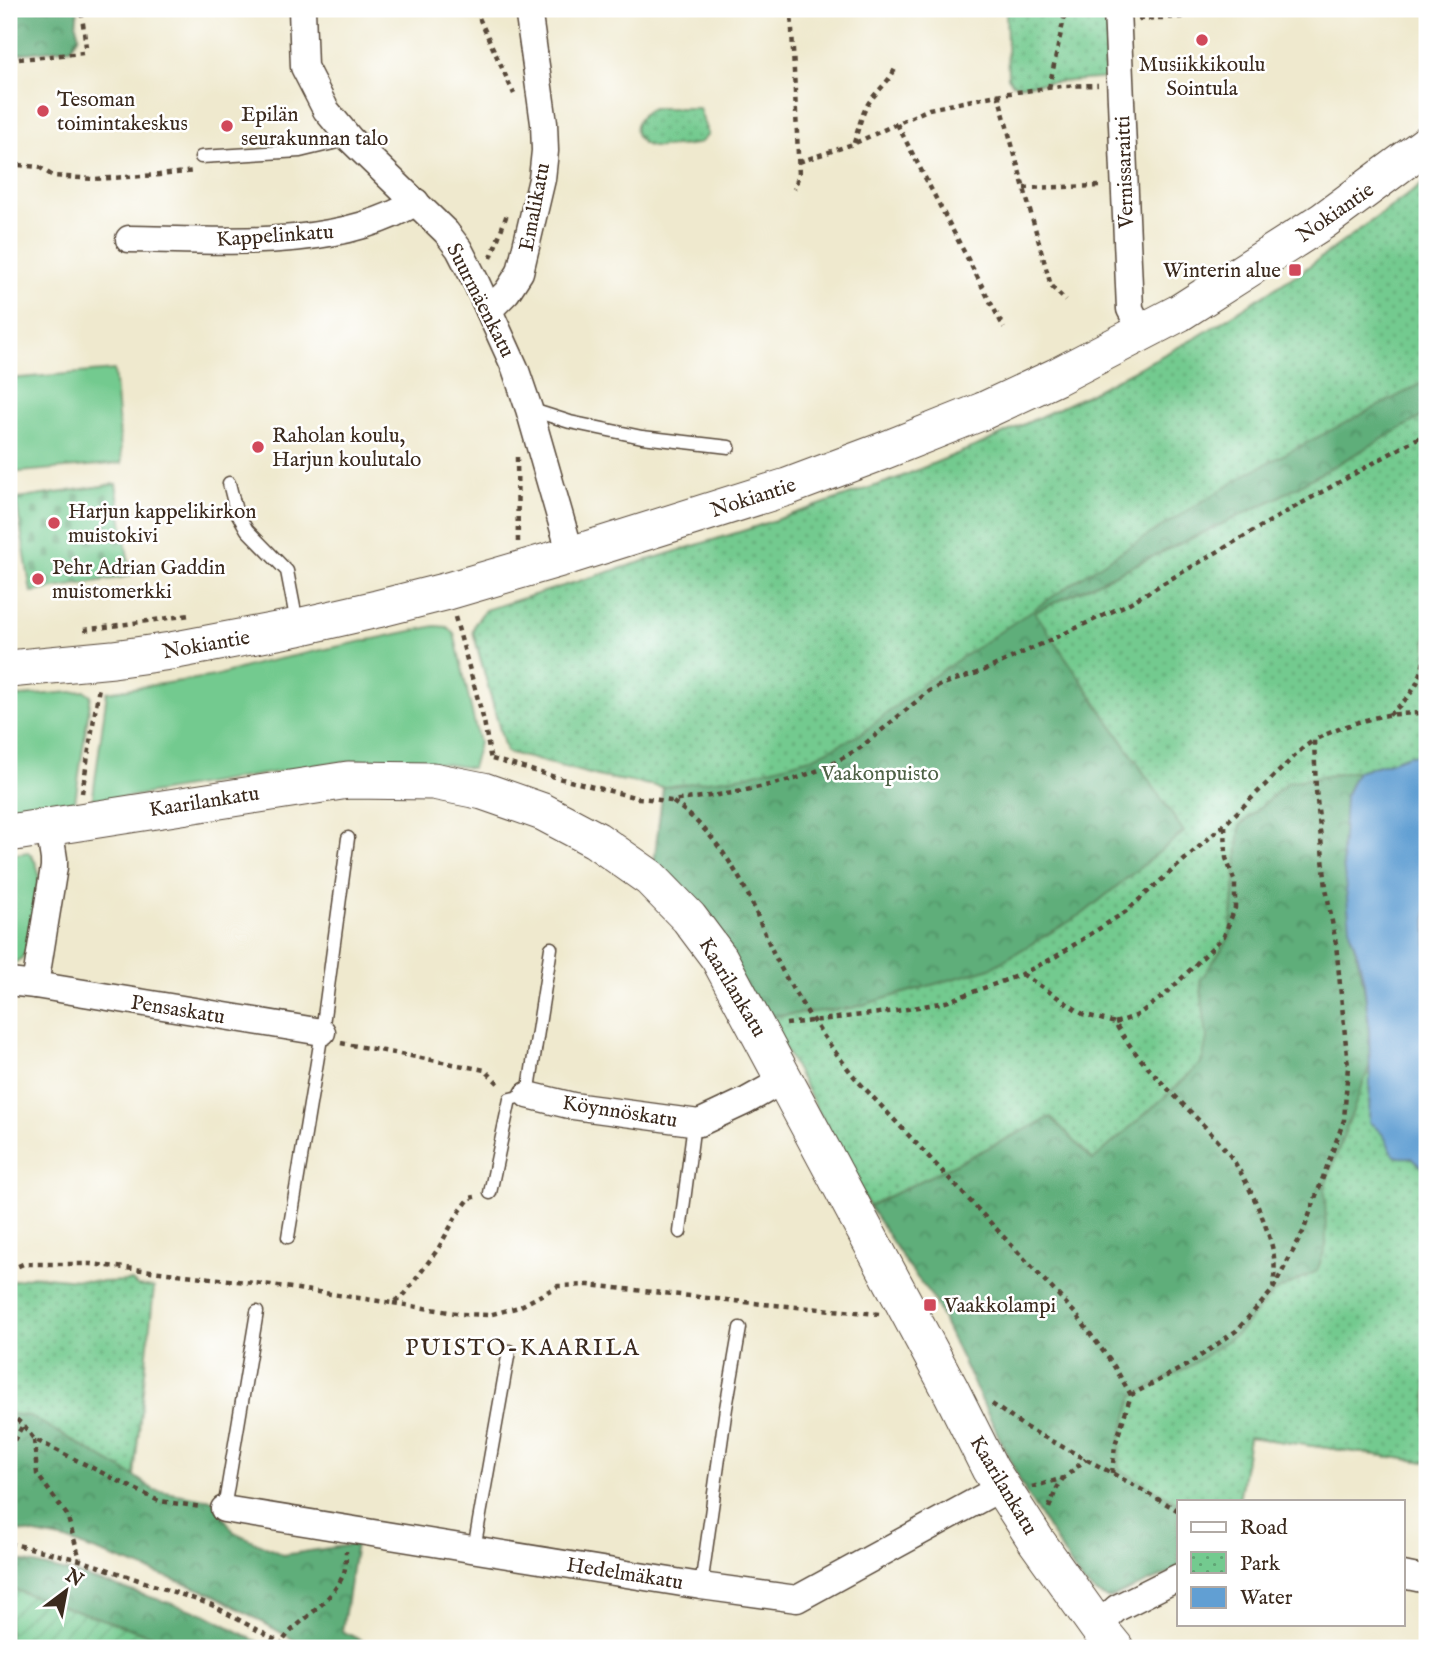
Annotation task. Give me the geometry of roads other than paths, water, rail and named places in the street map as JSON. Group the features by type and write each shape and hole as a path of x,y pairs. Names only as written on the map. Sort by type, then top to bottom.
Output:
{"main road":[{"name":"Nokiantie","path":"9,668 91,640 171,650 298,627 448,591 787,486 883,451 983,411 1179,313 1283,249 1427,144"},
{"name":"Kaarilankatu","path":"9,833 348,780 433,781 483,792 543,812 596,840 650,878 689,918 719,958 950,1389 990,1469 1037,1542 1106,1637"}],"street":[{"name":"Suurmäenkatu","path":"302,9 304,67 326,110 350,139 446,232 459,249 476,282 515,368 571,555"},
{"name":"Emalikatu","path":"489,310 507,292 520,272 542,180 544,123 528,9"},
{"name":"Vernissaraitti","path":"1112,13 1120,84 1130,309 1142,332"},
{"name":"Kappelinkatu","path":"129,239 251,240 325,234 374,222 416,202"},
{"path":"22,983 50,894 54,859 65,824"},
{"name":"Pensaskatu","path":"22,983 321,1032"},
{"name":"Köynnöskatu","path":"528,1095 573,1106 699,1123 785,1079"},
{"name":"Hedelmäkatu","path":"224,1509 797,1599 1005,1492"},
{"path":"1404,1575 1427,1580"},
{"path":"1106,1637 1118,1608 1177,1578"}],"lane":[{"path":"201,157 300,151 350,139"},
{"path":"529,409 570,422 642,437 729,447"},
{"path":"229,483 236,511 247,530 287,571 298,627"},
{"path":"288,1237 321,1032 348,838"},
{"path":"490,1193 510,1099 528,1095 551,948"},
{"path":"680,1232 694,1123"},
{"path":"224,1509 257,1312"},
{"path":"701,1586 740,1328"},
{"path":"474,1549 509,1351"}],"water":[{"path":"1409,755 1427,755 1427,1172 1412,1157 1398,1157 1392,1153 1383,1135 1369,1122 1369,1024 1364,983 1351,935 1342,854 1345,796 1357,771"}],"place":[{"name":"Musiikkikoulu Sointula","path":"1202,40"},
{"name":"Tesoman toimintakeskus","path":"43,111"},
{"name":"Epilän seurakunnan talo","path":"227,126"},
{"name":"Winterin alue","path":"1295,270"},
{"name":"Raholan koulu, Harjun koulutalo","path":"258,447"},
{"name":"Harjun kappelikirkon muistokivi","path":"54,523"},
{"name":"Pehr Adrian Gaddin muistomerkki","path":"38,579"},
{"name":"Vaakkolampi","path":"930,1305"}],"district":[{"name":"PUISTO-KAARILA","path":"523,1347"}],"park label":[{"name":"Vaakonpuisto","path":"880,773"}]}
